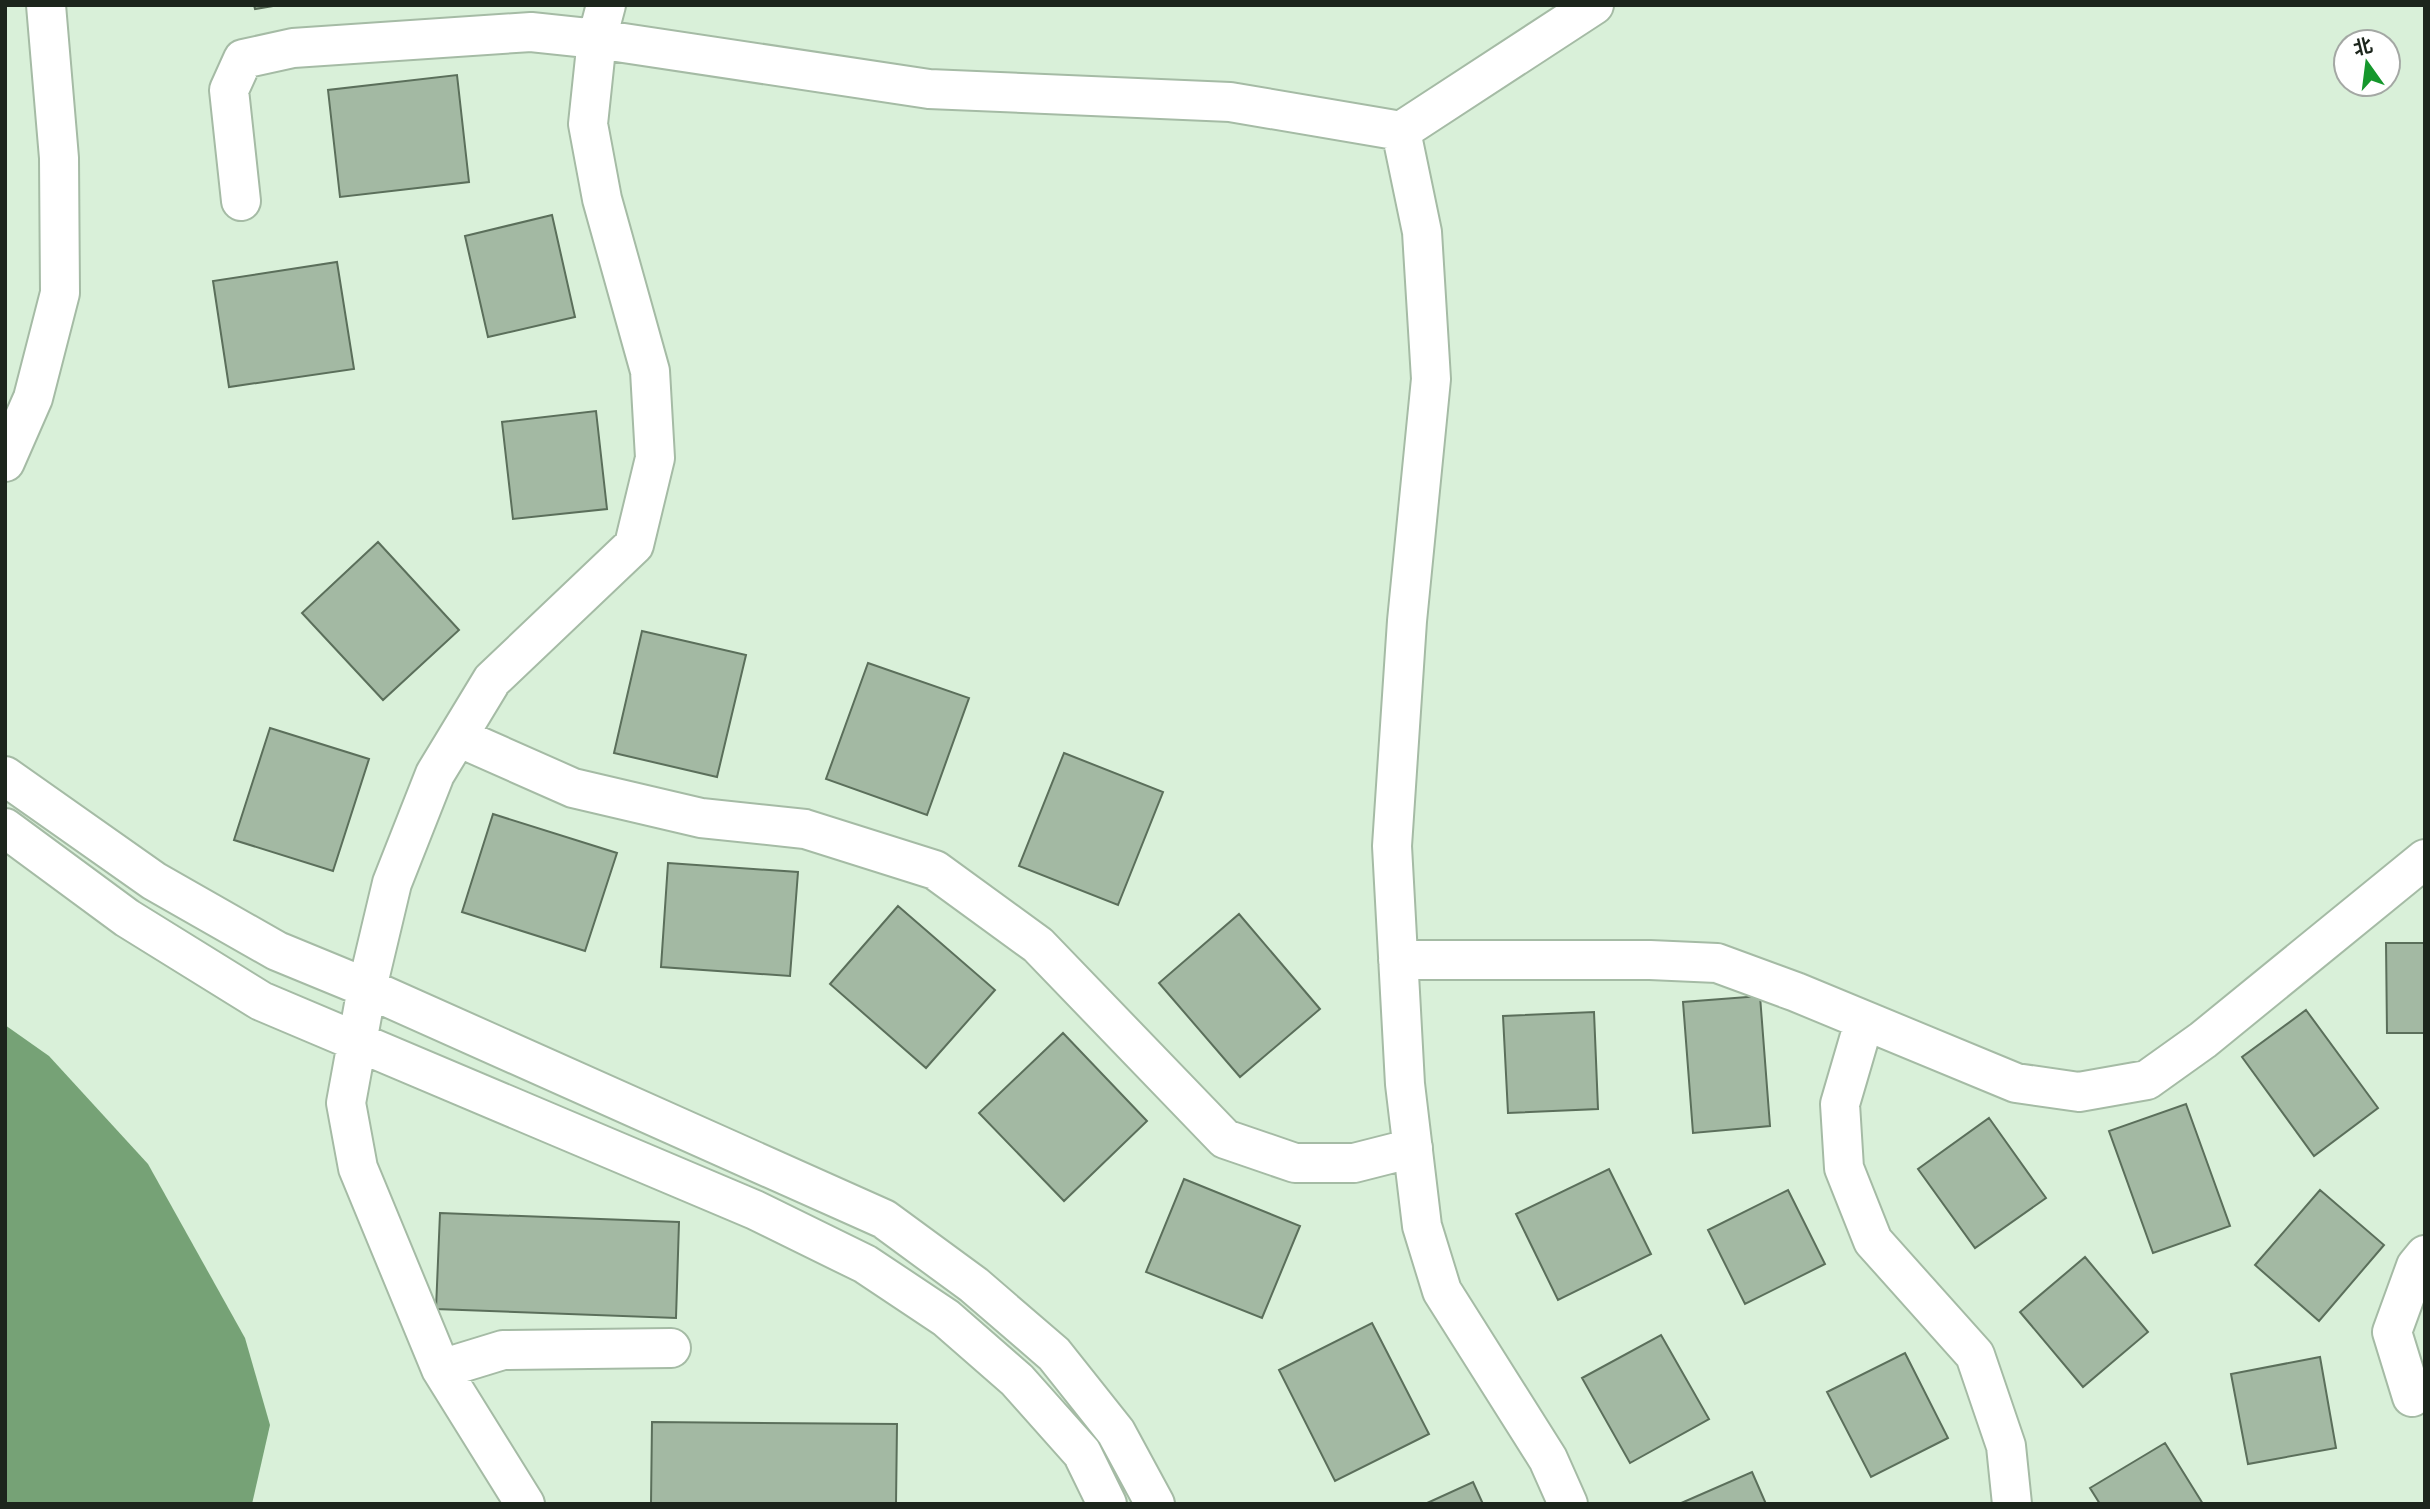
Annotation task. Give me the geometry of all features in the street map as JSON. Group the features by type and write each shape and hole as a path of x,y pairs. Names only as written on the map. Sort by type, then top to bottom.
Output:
{"lane":[{"path":"5,462 33,398 60,293 59,158 46,5"},
{"path":"241,201 229,90 243,59 293,48 531,32 602,22 929,89 1230,102 1401,131 1594,5"},
{"path":"525,1504 441,1369 358,1168 346,1103 367,988 392,883 435,774 492,680 634,545 655,458 650,372 602,199 588,124 602,22"},
{"path":"1401,131 1422,232 1431,379 1407,621 1392,846 1405,1084 1422,1226 1442,1291 1548,1459 1568,1504"},
{"path":"458,737 573,788 701,818 805,829 935,870 1038,945 1225,1139 1295,1163 1354,1163 1413,1148"},
{"path":"5,776 154,881 277,951 367,988 884,1219 974,1285 1054,1354 1116,1432 1155,1504"},
{"path":"5,828 127,918 261,1001 755,1210 864,1264 946,1318 1017,1380 1082,1454 1107,1504"},
{"path":"1398,960 1717,962 2016,1083 2079,1092 2147,1080 2203,1040 2425,859"},
{"path":"1864,1022 1840,1104 1844,1168 1873,1241 1975,1355 2006,1446 2012,1504"},
{"path":"2412,1397 2392,1332 2416,1266 2425,1255"},
{"path":"441,1369 503,1350 671,1348"}],"shaded area":[{"path":"5,1025 49,1056 148,1164 245,1338 270,1425 252,1504 5,1504"}],"building":[{"path":"254,5 279,5 255,9"},
{"path":"457,75 469,182 340,197 328,90"},
{"path":"552,215 575,317 488,337 465,236"},
{"path":"337,262 354,369 229,387 213,281"},
{"path":"596,411 607,509 513,519 502,422"},
{"path":"378,542 459,630 383,700 302,613"},
{"path":"642,631 746,655 717,777 614,753"},
{"path":"868,663 969,698 927,815 826,779"},
{"path":"270,728 369,759 333,871 234,840"},
{"path":"1064,753 1163,792 1118,905 1019,866"},
{"path":"493,814 617,853 585,951 462,912"},
{"path":"668,863 798,872 790,976 661,967"},
{"path":"898,906 995,990 926,1068 830,984"},
{"path":"1239,914 1320,1009 1240,1077 1159,983"},
{"path":"2386,943 2425,943 2425,1033 2387,1033"},
{"path":"1760,996 1770,1126 1693,1133 1683,1002"},
{"path":"2306,1010 2378,1108 2314,1156 2242,1057"},
{"path":"1594,1012 1598,1109 1508,1113 1503,1016"},
{"path":"1063,1033 1147,1121 1064,1201 979,1113"},
{"path":"2186,1104 2230,1226 2153,1253 2109,1131"},
{"path":"1989,1118 2046,1198 1975,1248 1918,1169"},
{"path":"1609,1169 1651,1254 1558,1300 1516,1214"},
{"path":"1184,1179 1300,1226 1262,1318 1146,1272"},
{"path":"1788,1190 1825,1264 1745,1304 1708,1230"},
{"path":"2320,1190 2384,1245 2319,1321 2255,1265"},
{"path":"440,1213 679,1222 676,1318 436,1309"},
{"path":"2085,1257 2148,1332 2083,1387 2020,1312"},
{"path":"1372,1323 1429,1434 1335,1481 1279,1370"},
{"path":"1661,1335 1709,1419 1630,1463 1582,1378"},
{"path":"1905,1353 1948,1438 1871,1477 1827,1392"},
{"path":"2320,1357 2336,1448 2248,1464 2231,1374"},
{"path":"652,1422 897,1424 896,1504 651,1504"},
{"path":"2165,1443 2203,1504 2100,1504 2090,1488"},
{"path":"1752,1472 1766,1504 1679,1504"},
{"path":"1473,1482 1483,1504 1425,1504"}]}
